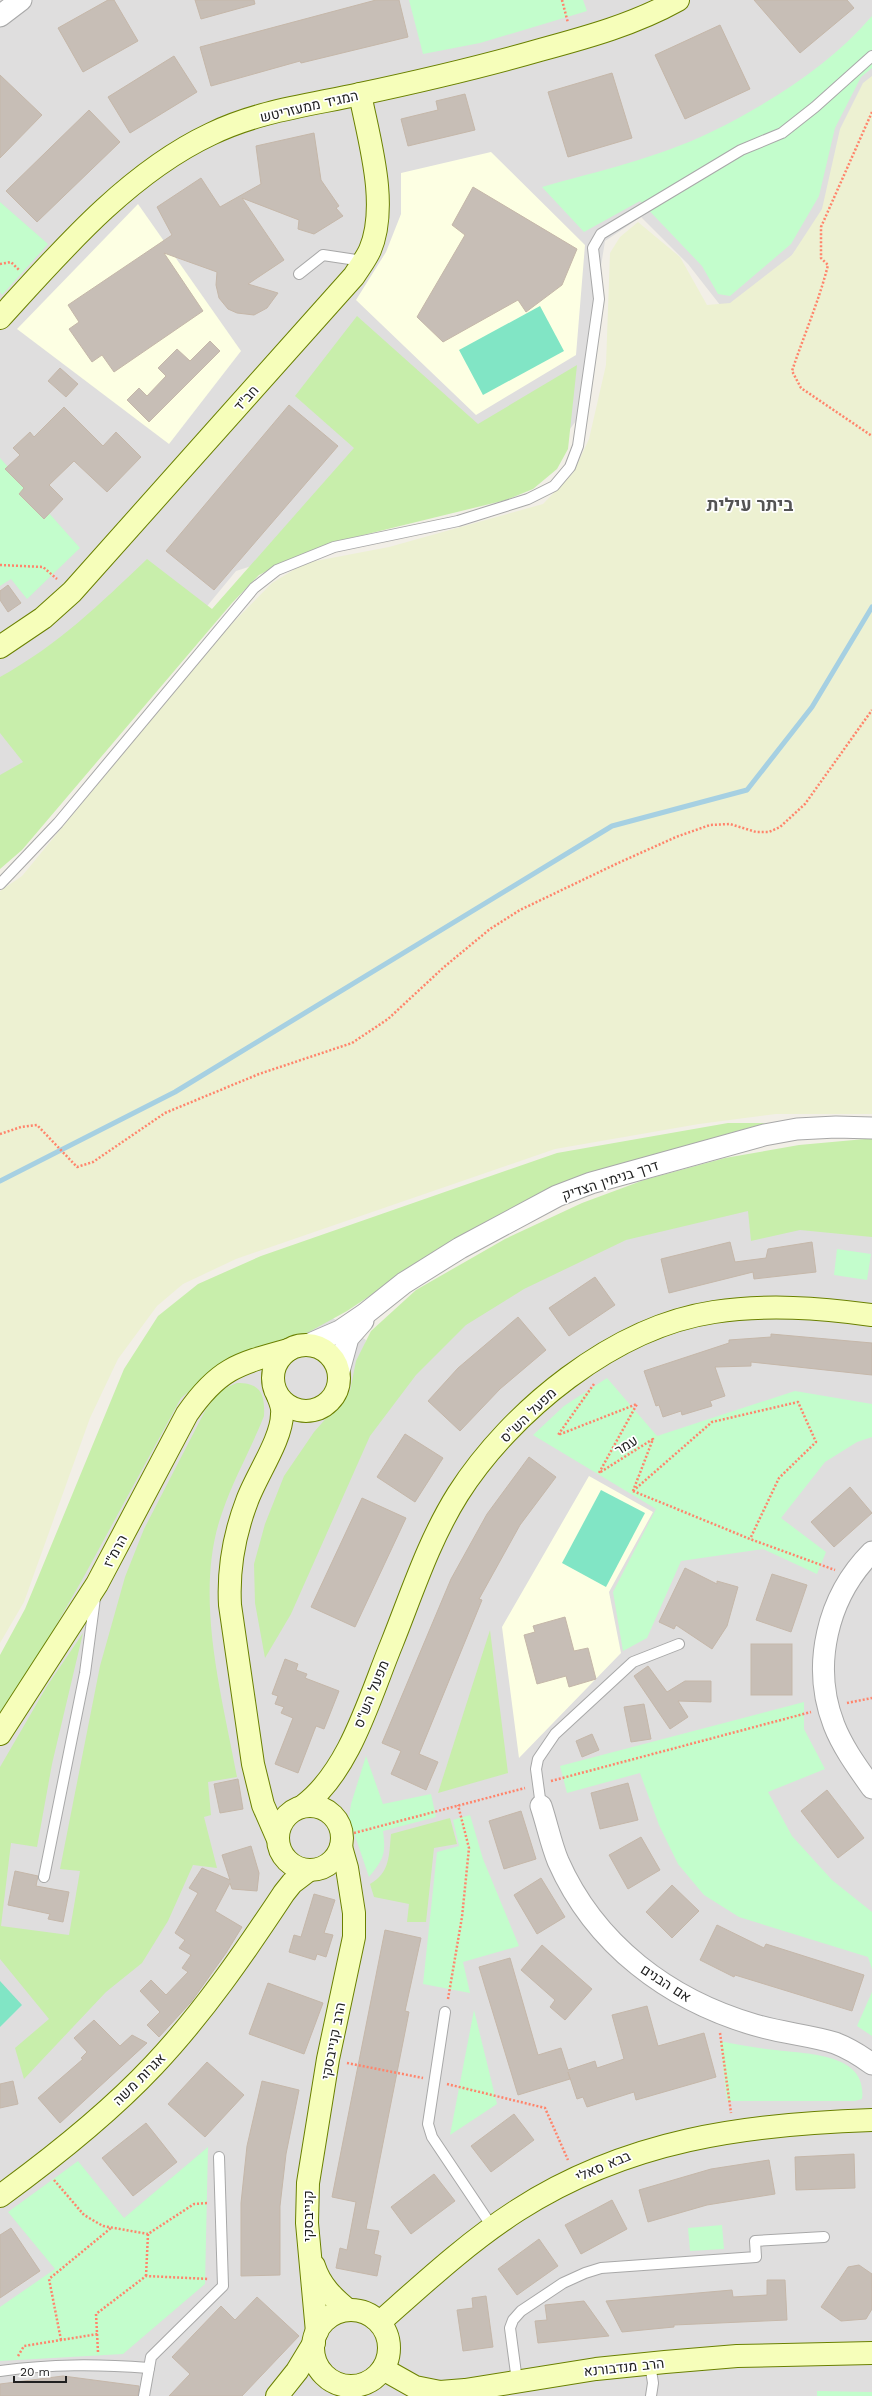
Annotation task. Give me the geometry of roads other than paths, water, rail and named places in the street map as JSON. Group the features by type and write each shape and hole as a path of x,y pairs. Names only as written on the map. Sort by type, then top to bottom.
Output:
{"street":[{"path":"0,16 21,0"},
{"name":"המגיד ממעזריטש","path":"0,318 121,193 152,168 212,133 280,110 360,94 483,66 573,41 624,25 658,11 678,0"},
{"name":"חב\"ד","path":"0,647 43,618 72,592 349,282 363,262 370,249 376,220 377,182 360,94"},
{"name":"דרך בנימין הצדיק","path":"375,1307 404,1283 492,1230 557,1196 591,1183 764,1135 796,1129 836,1127 872,1128"},
{"path":"279,1844 284,1817 298,1808 314,1805 325,1809 334,1815 340,1825 342,1841 329,1864 315,1869 292,1865 279,1844 263,1804 254,1764 230,1605 228,1578 237,1530 257,1477 280,1428 283,1413 276,1391 275,1366 280,1356 298,1345 310,1344 340,1331 375,1307"},
{"path":"229,1370 256,1368 265,1374 276,1391 292,1408 311,1411 322,1408 334,1396 340,1382 339,1371 348,1338 375,1307"},
{"name":"מפעל הש\"ס","path":"298,1808 323,1789 351,1742 438,1529 458,1494 481,1462 513,1427 548,1394 574,1373 640,1334 677,1321 712,1312 747,1308 797,1307 872,1315"},
{"path":"310,1344 329,1353 339,1371"},
{"name":"הרמ\"ז","path":"0,1734 97,1584 187,1414 201,1394 217,1377 229,1370 258,1358 288,1350"},
{"path":"257,1477 292,1428 311,1411"},
{"path":"872,1552 852,1576 839,1598 830,1623 824,1649 824,1684 834,1725 848,1754 872,1788"},
{"name":"מפעל הש\"ס","path":"334,1815 351,1742"},
{"path":"254,1764 268,1791 277,1801 298,1808"},
{"name":"אם הבנים","path":"541,1806 558,1861 590,1914 616,1945 647,1973 680,1996 718,2012 756,2025 835,2043 872,2064"},
{"name":"הרב קנייבסקי","path":"308,2183 328,2059 354,1937 351,1899 342,1841"},
{"name":"אגרות משה","path":"254,1938 279,1873 279,1844"},
{"name":"אגרות משה","path":"0,2196 42,2166 105,2112 155,2064 190,2023 254,1938 292,1884 315,1869"},
{"name":"הרב קנייבסקי","path":"315,1869 343,1882 351,1899"},
{"name":"בבא סאלי","path":"380,2322 443,2266 493,2228 517,2211 576,2178 636,2153 678,2141 733,2131 867,2116"},
{"name":"קנייבסקי","path":"308,2183 308,2250"},
{"path":"308,2250 315,2271 334,2299 348,2310 368,2314 380,2322 389,2342 389,2354 383,2369 369,2382 352,2386 329,2396"},
{"path":"308,2250 315,2338 315,2359 323,2373 336,2383 352,2386"},
{"path":"277,2396 297,2371 315,2338 329,2317 348,2310"},
{"name":"הרב מנדבורנא","path":"383,2369 415,2387 440,2392 465,2390 596,2369 650,2364 745,2356 872,2353"}],"lane":[{"path":"0,884 58,823 254,588 277,570 334,547 465,519 528,499 554,486 570,467 578,446 599,299 594,248 601,234 741,150 782,133 815,107 872,56"},
{"path":"299,274 323,256 363,262"},
{"path":"44,1877 84,1673 97,1584"},
{"path":"541,1806 536,1769 538,1759 555,1734 633,1662 679,1644"},
{"path":"445,2012 428,2124 432,2137 493,2228"},
{"path":"144,2396 151,2357 224,2286 219,2157"},
{"path":"517,2381 510,2328 513,2320 521,2311 563,2283 601,2268 756,2257 755,2241 824,2237"},
{"path":"5,2370 48,2365 99,2364 149,2368"},
{"path":"650,2364 653,2383 651,2396"}],"waterway":[{"path":"0,1181 175,1092 612,826 747,790 812,707 872,607"}],"district":[{"name":"ביתר עילית","path":"750,505"}]}
